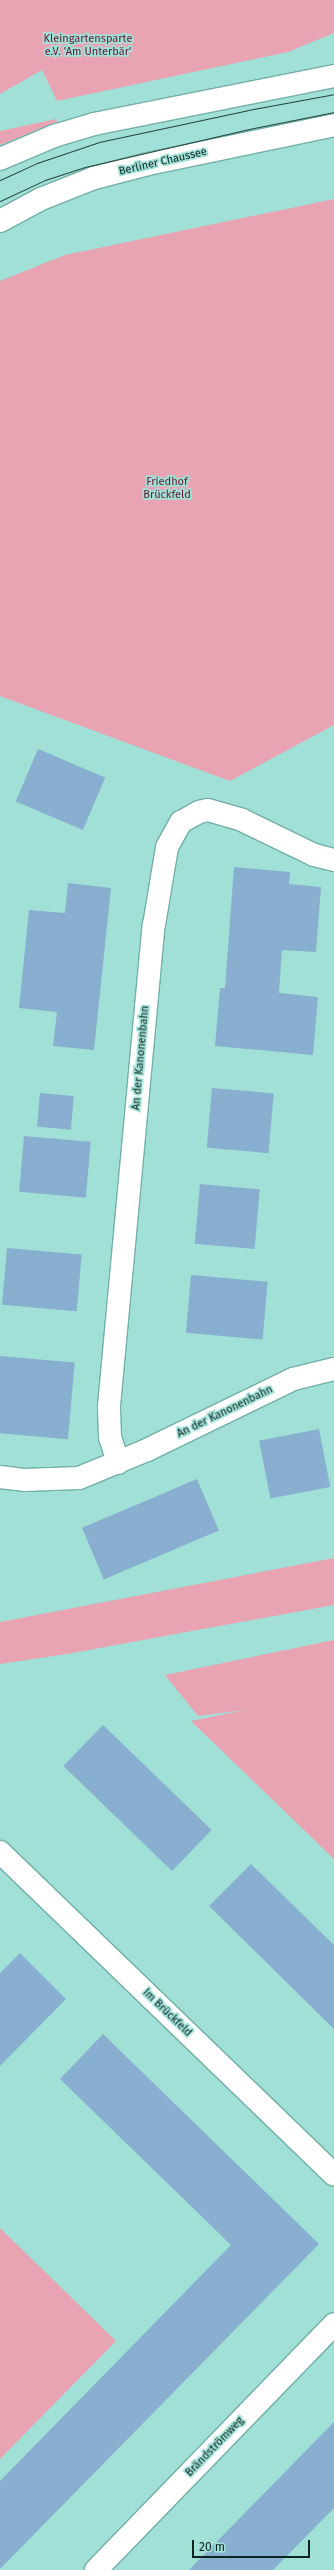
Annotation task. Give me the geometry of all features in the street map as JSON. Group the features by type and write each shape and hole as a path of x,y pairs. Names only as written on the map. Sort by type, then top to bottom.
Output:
{"street":[{"path":"0,159 54,136 94,124 334,76"},
{"name":"Berliner Chaussee","path":"0,222 41,199 94,178 148,164 334,125"},
{"name":"An der Kanonenbahn","path":"118,1463 110,1436 109,1406 154,925 167,847 181,822 199,812 208,810 242,820 314,855 334,860"},
{"name":"An der Kanonenbahn","path":"0,1476 24,1480 79,1478 118,1463 293,1379 334,1369"},
{"name":"Im Brückfeld","path":"0,1852 334,2174"},
{"name":"Brändströmweg","path":"96,2570 334,2324"}],"green space":[{"name":"Kleingartensparte e.V. 'Am Unterbär'","path":"0,0 334,0 334,33 288,52 57,101 42,70 0,94"},
{"path":"56,119 57,122 0,145 0,131"},
{"name":"Friedhof Brückfeld","path":"334,199 334,725 230,781 0,696 0,281 65,255"},
{"path":"334,1558 334,1605 67,1654 0,1664 0,1622"},
{"path":"334,1640 334,1859 191,1721 245,1710 198,1716 165,1675"},
{"path":"0,2228 116,2341 0,2459"}],"building":[{"path":"38,749 105,778 83,830 16,801"},
{"path":"234,867 290,872 289,884 321,887 316,952 282,950 279,993 318,997 313,1055 215,1046 220,988 225,988"},
{"path":"68,883 111,888 94,1050 53,1046 57,1012 19,1008 29,910 65,913"},
{"path":"212,1088 274,1093 269,1153 207,1148"},
{"path":"40,1093 74,1096 71,1130 37,1127"},
{"path":"24,1136 91,1142 86,1198 19,1192"},
{"path":"200,1184 260,1189 255,1249 195,1244"},
{"path":"7,1248 82,1255 77,1311 2,1305"},
{"path":"191,1275 268,1282 263,1339 186,1333"},
{"path":"0,1356 75,1363 68,1439 0,1433"},
{"path":"319,1429 330,1487 270,1499 259,1441"},
{"path":"197,1479 219,1531 104,1579 82,1528"},
{"path":"103,1725 212,1830 172,1871 63,1766"},
{"path":"251,1864 334,1945 334,2029 209,1906"},
{"path":"20,1953 66,1999 0,2066 0,1973"},
{"path":"103,2034 319,2244 0,2569 0,2481 231,2245 60,2079"},
{"path":"334,2422 334,2508 273,2570 189,2570"}],"tram line":[{"path":"0,180 37,163 99,142 248,110 334,94"},
{"path":"0,201 45,180 85,167 254,128 334,112"}]}
